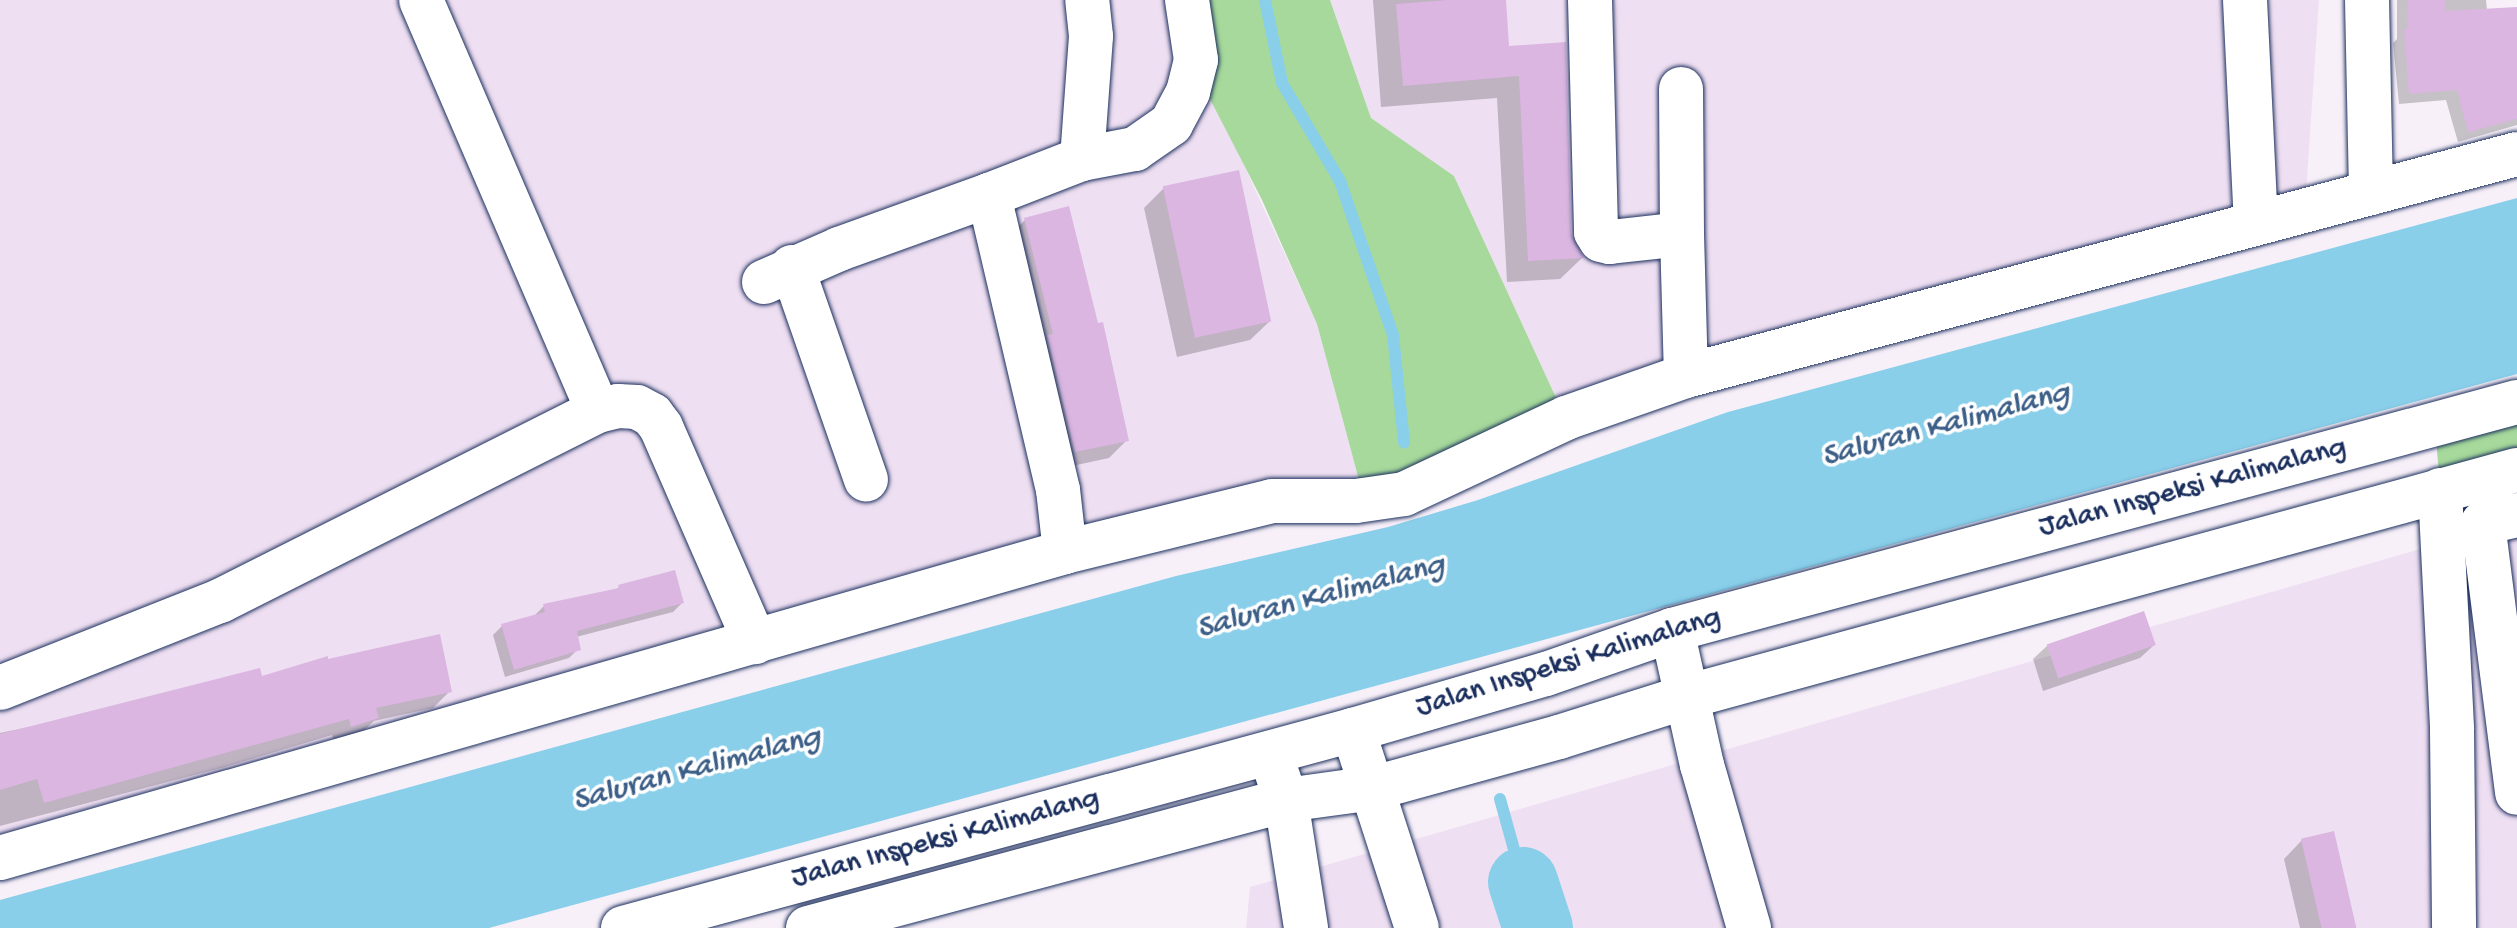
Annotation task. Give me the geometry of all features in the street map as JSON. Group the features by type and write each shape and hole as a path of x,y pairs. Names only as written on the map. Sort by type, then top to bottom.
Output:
{"main road":[{"path":"421,0 598,411"},
{"path":"1082,159 1091,36 1087,0"},
{"path":"866,479 778,275 1082,159 1135,149 1171,124 1188,92 1196,60 1187,0"},
{"path":"1590,0 1596,232 1601,240 1610,242 1682,234"},
{"path":"2245,0 2256,222"},
{"path":"2367,0 2371,193"},
{"path":"1681,89 1686,376"},
{"path":"0,858 1065,552 1272,501 1356,501 1404,494 1566,418 1686,376 2517,154"},
{"path":"989,195 1058,490 1065,552"},
{"name":"Jalan Inspeksi Kalimalang","path":"633,927 1353,730 1546,674 1672,630 2517,402"},
{"path":"0,688 220,601 598,411 637,407 652,415 661,427 755,642"},
{"name":"Jalan Inspeksi Kalimalang","path":"808,928 1286,800 1374,788 1436,768 1559,737 1686,697 2517,470"},
{"path":"2440,490 2452,730 2454,928"},
{"path":"2517,515 2483,523 2517,793"},
{"path":"1672,630 1686,697 1749,928"},
{"path":"1353,730 1417,928"},
{"path":"1270,753 1286,800 1306,928"}],"shaded area":[{"path":"0,0 1168,0 1317,324 1363,495 0,854"},
{"path":"1330,0 2319,0 2304,224 1563,413 1454,176 1371,118"},
{"path":"2517,521 2517,928 1246,928 1250,887"}],"green space":[{"path":"1168,0 1330,0 1371,118 1454,176 1563,413 1363,495 1317,324 1262,200 1176,33"},
{"path":"2517,403 2517,470 2440,490 2435,423"}],"water":[{"name":"Saluran Kalimalang","path":"2517,198 2517,374 489,928 0,928 0,900 1176,576 1388,527 1478,500 1728,412"}],"building":[{"path":"1506,0 1509,46 1566,42 1571,233 1584,258 1528,261 1519,76 1403,86 1396,4"},
{"path":"2408,0 2445,0 2445,11 2517,7 2517,119 2468,132 2457,90 2409,94 2404,30 2407,29"},
{"path":"1239,170 1271,322 1195,338 1163,186"},
{"path":"1069,206 1098,323 1103,322 1129,441 1075,452 1047,335 1053,334 1024,218"},
{"path":"675,570 684,603 577,631 581,650 514,670 501,624 545,612 543,604 619,588 618,585"},
{"path":"2144,611 2156,645 2058,679 2047,645"},
{"path":"440,634 452,692 376,708 379,718 351,727 349,719 44,803 37,779 0,790 0,734 260,668 262,676 328,656 328,659"},
{"path":"2334,831 2356,928 2321,928 2301,839"}],"waterway":[{"path":"1265,0 1282,83 1340,181 1393,335 1404,442"},
{"path":"1500,799 1523,882"},
{"path":"1523,882 1538,928"}]}
